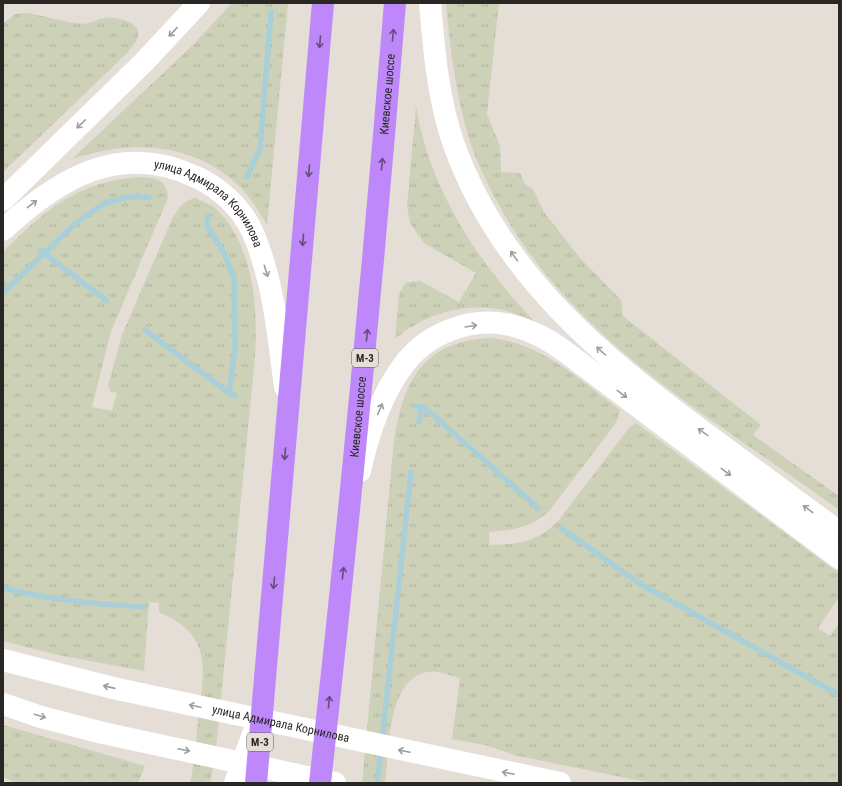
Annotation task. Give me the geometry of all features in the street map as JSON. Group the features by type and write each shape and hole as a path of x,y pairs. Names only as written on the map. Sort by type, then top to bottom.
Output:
{"highway":[{"name":"М-3","path":"256,783 324,3"},
{"name":"Киевское шоссе","path":"320,783 350,513 377,234 395,3"}],"main road":[{"path":"3,200 144,62 199,3"},
{"path":"430,3 439,78 454,144 472,187 487,214 521,266 566,318 602,353 659,399 839,532"},
{"name":"улица Адмирала Корнилова","path":"3,230 23,211 54,188 77,175 96,168 131,162 158,164 187,173 208,183 225,196 238,210 252,232 260,254 276,311 289,415"},
{"path":"350,513 365,447 373,424 402,367 421,347 446,332 473,325 498,324 518,327 536,334 564,350 839,558"},
{"name":"улица Адмирала Корнилова","path":"3,660 147,695 560,783"},
{"path":"3,704 53,720 335,783"}],"street":[{"path":"234,783 264,701"}],"green space":[{"path":"232,3 288,3 267,225 257,208 236,183 218,169 199,159 178,152 158,148 137,147 93,153 72,159 193,45"},
{"path":"446,3 499,3 487,114 500,146 501,172 520,173 525,184 533,189 544,212 580,258 621,300 623,316 761,425 753,435 839,496 839,510 698,411 652,376 608,339 568,299 531,256 500,207 479,165 469,139 460,106 454,72"},
{"path":"27,13 82,24 105,18 118,18 135,26 138,30 138,35 137,40 122,58 3,172 3,24 15,14"},
{"path":"416,106 432,167 460,224 476,250 495,276 536,323 518,314 504,310 471,308 430,317 418,323 395,339 399,294 406,282 420,281 459,302 476,273 424,243 410,223 407,206"},
{"path":"138,177 159,180 165,186 168,198 111,331 92,407 112,411 117,393 111,392 108,386 122,335 173,217 177,210 186,202 196,198 210,205 215,208 229,224 239,242 247,262 255,305 256,326 254,368 215,758 210,783 190,783 202,685 203,670 201,656 197,643 189,632 177,621 159,612 159,603 149,602 144,671 58,655 3,641 3,252 18,237 48,212 79,192 116,180"},
{"path":"490,338 509,341 543,355 560,365 620,410 616,423 549,511 528,525 513,529 489,532 489,545 526,541 542,534 550,528 558,521 629,428 636,423 839,573 839,597 818,628 830,636 839,623 839,783 651,783 514,755 485,745 452,739 460,678 440,672 427,672 414,678 404,688 397,702 392,718 385,783 362,783 393,451 396,428 401,408 408,389 417,372 430,359 445,348 465,341"},
{"path":"3,725 145,766 138,783 16,783 3,777"}],"waterway":[{"path":"247,177 260,149 271,12"},
{"path":"3,293 77,222 105,203 127,197 149,197"},
{"path":"208,216 207,225 224,253 234,278 235,347 229,393 235,396"},
{"path":"40,250 107,301"},
{"path":"145,330 229,393"},
{"path":"415,406 424,407 538,508"},
{"path":"419,422 421,407"},
{"path":"382,741 411,472"},
{"path":"561,528 639,583 839,695"},
{"path":"3,588 38,596 73,601 144,607"},
{"path":"377,783 381,750"}]}
